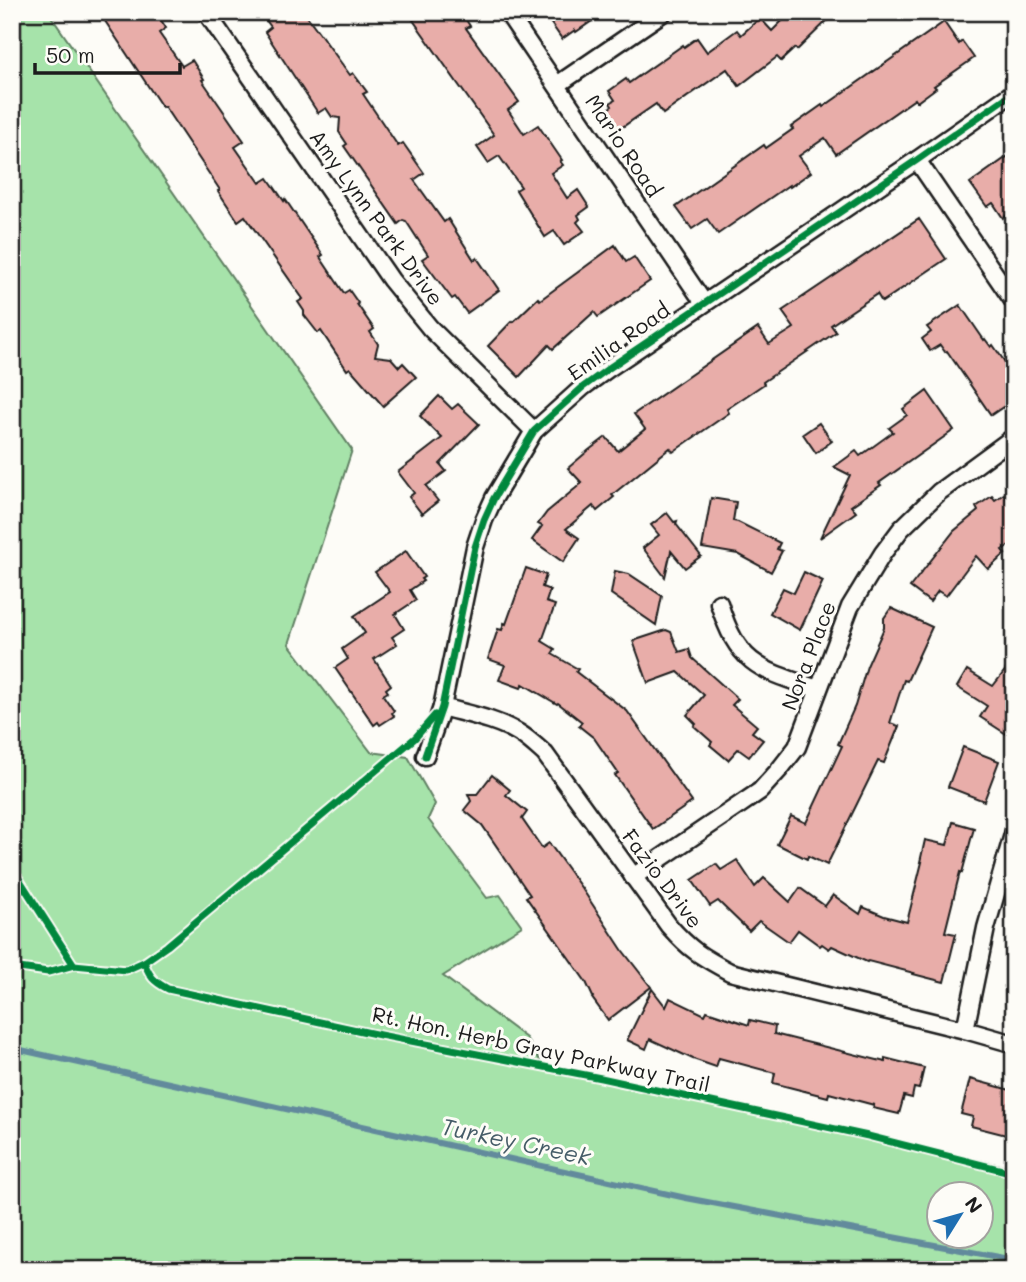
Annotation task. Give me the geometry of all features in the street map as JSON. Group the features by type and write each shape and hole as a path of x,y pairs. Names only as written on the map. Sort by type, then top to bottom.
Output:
{"street":[{"name":"Amy Lynn Park Drive","path":"206,12 391,281 430,328 534,431"},
{"name":"Mario Road","path":"507,12 704,303"},
{"path":"557,85 664,12"},
{"name":"Emilia Road","path":"425,756 442,707 475,547 484,520 534,431 583,387 1014,92"},
{"path":"917,160 1014,302"},
{"name":"Nora Place","path":"633,877 760,790 797,747 850,607 883,553 901,529 939,492 1014,437"},
{"path":"719,603 732,637 754,664 818,689"},
{"name":"Fazio Drive","path":"442,707 517,732 545,754 669,926 687,946 705,959 730,972 1014,1044"},
{"path":"965,1030 986,928 1014,831"}],"green space":[{"path":"12,12 48,12 352,450 289,644 371,752 408,757 435,804 428,819 487,898 500,895 522,926 443,976 526,1038 541,1062 1014,1168 1014,1270 12,1270"}],"building":[{"path":"99,12 156,12 166,28 159,33 182,66 192,60 204,79 202,80 244,141 235,147 260,183 268,178 284,201 285,199 323,255 320,257 344,293 349,290 358,303 374,329 370,332 378,344 375,356 391,358 399,367 403,363 416,377 383,406 350,368 347,370 321,331 318,333 304,315 298,302 303,299 245,216 238,221 218,191 220,190"},
{"path":"260,12 304,12 350,75 353,73 367,92 363,94 398,146 403,143 424,173 414,180 444,222 448,219 474,260 477,258 499,290 467,313 455,297 452,299 422,259 428,255 406,221 398,224 344,146 347,144 339,132 340,118 332,117 326,108 318,113 265,32 271,27"},
{"path":"425,12 461,12 470,26 466,28 519,102 508,110 524,134 538,125 562,160 560,161 563,165 551,173 567,198 578,190 589,207 578,215 580,219 577,222 584,231 564,245 554,231 545,237 516,190 521,187 499,156 488,163 477,147 494,135 413,20"},
{"path":"543,12 605,12 562,39"},
{"path":"791,12 836,12 797,50 795,48 781,61 777,57 739,86 727,69 663,114 656,104 618,130 605,111 615,100 609,91 626,79 629,83 683,45 684,47 697,38 707,52 737,30 741,35 760,18 772,31"},
{"path":"944,22 959,44 962,41 974,58 934,86 936,88 917,102 915,99 836,154 825,138 799,156 811,172 718,234 707,219 692,229 676,207 764,145 766,148 822,105 823,107"},
{"path":"1014,152 1014,210 1003,218 993,203 987,207 970,183"},
{"path":"919,219 946,259 882,302 877,294 831,325 836,332 727,409 729,413 673,452 670,448 612,495 614,497 597,511 593,506 566,529 579,538 563,562 532,540 542,526 538,524 547,512 582,483 568,468 589,450 606,437 618,451 645,429 634,414 758,328 769,344 794,328 782,311"},
{"path":"615,245 626,262 634,257 650,281 598,317 594,312 553,349 549,345 519,377 488,346 538,298 540,300"},
{"path":"960,305 984,340 991,347 993,345 1007,365 1014,361 1014,424 1003,407 991,415 947,351 940,345 930,351 922,339 931,332 927,327"},
{"path":"927,391 954,430 879,483 881,485 851,506 856,512 820,538 850,475 834,467 856,451 860,456 893,432 889,428 907,415 903,409"},
{"path":"439,396 452,409 458,404 479,424 440,464 446,471 426,486 438,501 422,514 409,497 414,493 398,472 442,438 420,416"},
{"path":"819,423 832,441 816,453 803,434"},
{"path":"1004,494 1014,509 1014,542 1002,550 1005,554 988,569 976,556 946,596 938,591 930,602 910,587 954,531 978,511 976,507 992,496 995,500"},
{"path":"711,498 736,502 733,521 780,543 777,549 782,551 771,572 738,554 702,548"},
{"path":"667,513 674,522 677,521 676,524 701,556 685,568 671,551 665,577 643,548 659,535 651,525"},
{"path":"406,551 424,577 421,579 423,581 410,590 416,600 395,614 404,629 392,637 397,644 374,659 391,685 383,695 394,711 394,716 380,725 378,722 374,725 335,668 348,659 342,649 365,633 354,616 390,592 375,572"},
{"path":"526,568 546,575 542,587 550,590 546,602 555,605 542,641 555,649 552,654 578,669 576,672 627,711 692,802 653,829 615,775 618,773 594,738 579,726 582,722 558,703 523,684 521,688 499,680 505,665 488,659 498,629 502,630 504,623 506,624"},
{"path":"615,571 629,574 662,596 656,625 611,594"},
{"path":"804,572 823,581 800,630 770,613 783,588 794,593"},
{"path":"891,608 932,627 907,681 904,680 890,723 899,726 884,763 878,761 827,865 808,856 807,859 777,844 791,816 806,823 842,746 838,744 884,628 884,618"},
{"path":"666,630 671,632 679,652 689,649 692,658 738,699 732,705 757,726 752,732 763,740 749,757 738,749 728,760 710,745 712,742 694,726 696,724 687,715 704,695 678,672 648,683 633,641"},
{"path":"1014,659 1014,739 980,717 987,706 957,687 967,670 993,686"},
{"path":"963,747 999,761 984,801 948,787"},
{"path":"492,775 510,790 506,795 527,812 522,819 542,848 549,843 651,987 608,1020 592,998 586,982 526,897 530,895 482,825 464,810 471,801 468,794 477,794"},
{"path":"953,822 974,828 945,932 956,934 944,982 867,962 832,946 829,949 822,944 820,946 798,930 789,942 759,921 749,931 718,901 710,906 692,880 716,864 721,870 737,860 755,887 764,878 790,902 800,888 825,906 833,895 860,914 863,907 907,922 925,840 947,845"},
{"path":"652,989 666,1007 670,998 705,1015 707,1011 749,1025 750,1020 775,1026 774,1034 885,1062 885,1058 924,1068 919,1089 914,1088 912,1098 904,1096 899,1114 829,1093 828,1097 773,1083 775,1073 719,1058 716,1067 650,1039 646,1049 627,1040"},
{"path":"970,1079 1014,1091 1014,1137 971,1126 973,1117 961,1114"}],"waterway":[{"name":"Turkey Creek","path":"12,1048 686,1198 1014,1260"}],"cycle path":[{"path":"425,756 442,707 475,547 484,520 534,431 583,387 609,368 1014,92"},
{"path":"144,962 167,946 415,738 435,715"},
{"path":"12,868 74,965"},
{"name":"Rt. Hon. Herb Gray Parkway Trail","path":"12,967 48,972 74,965 126,970 144,962 153,978 168,989 868,1136 1014,1173"}]}
